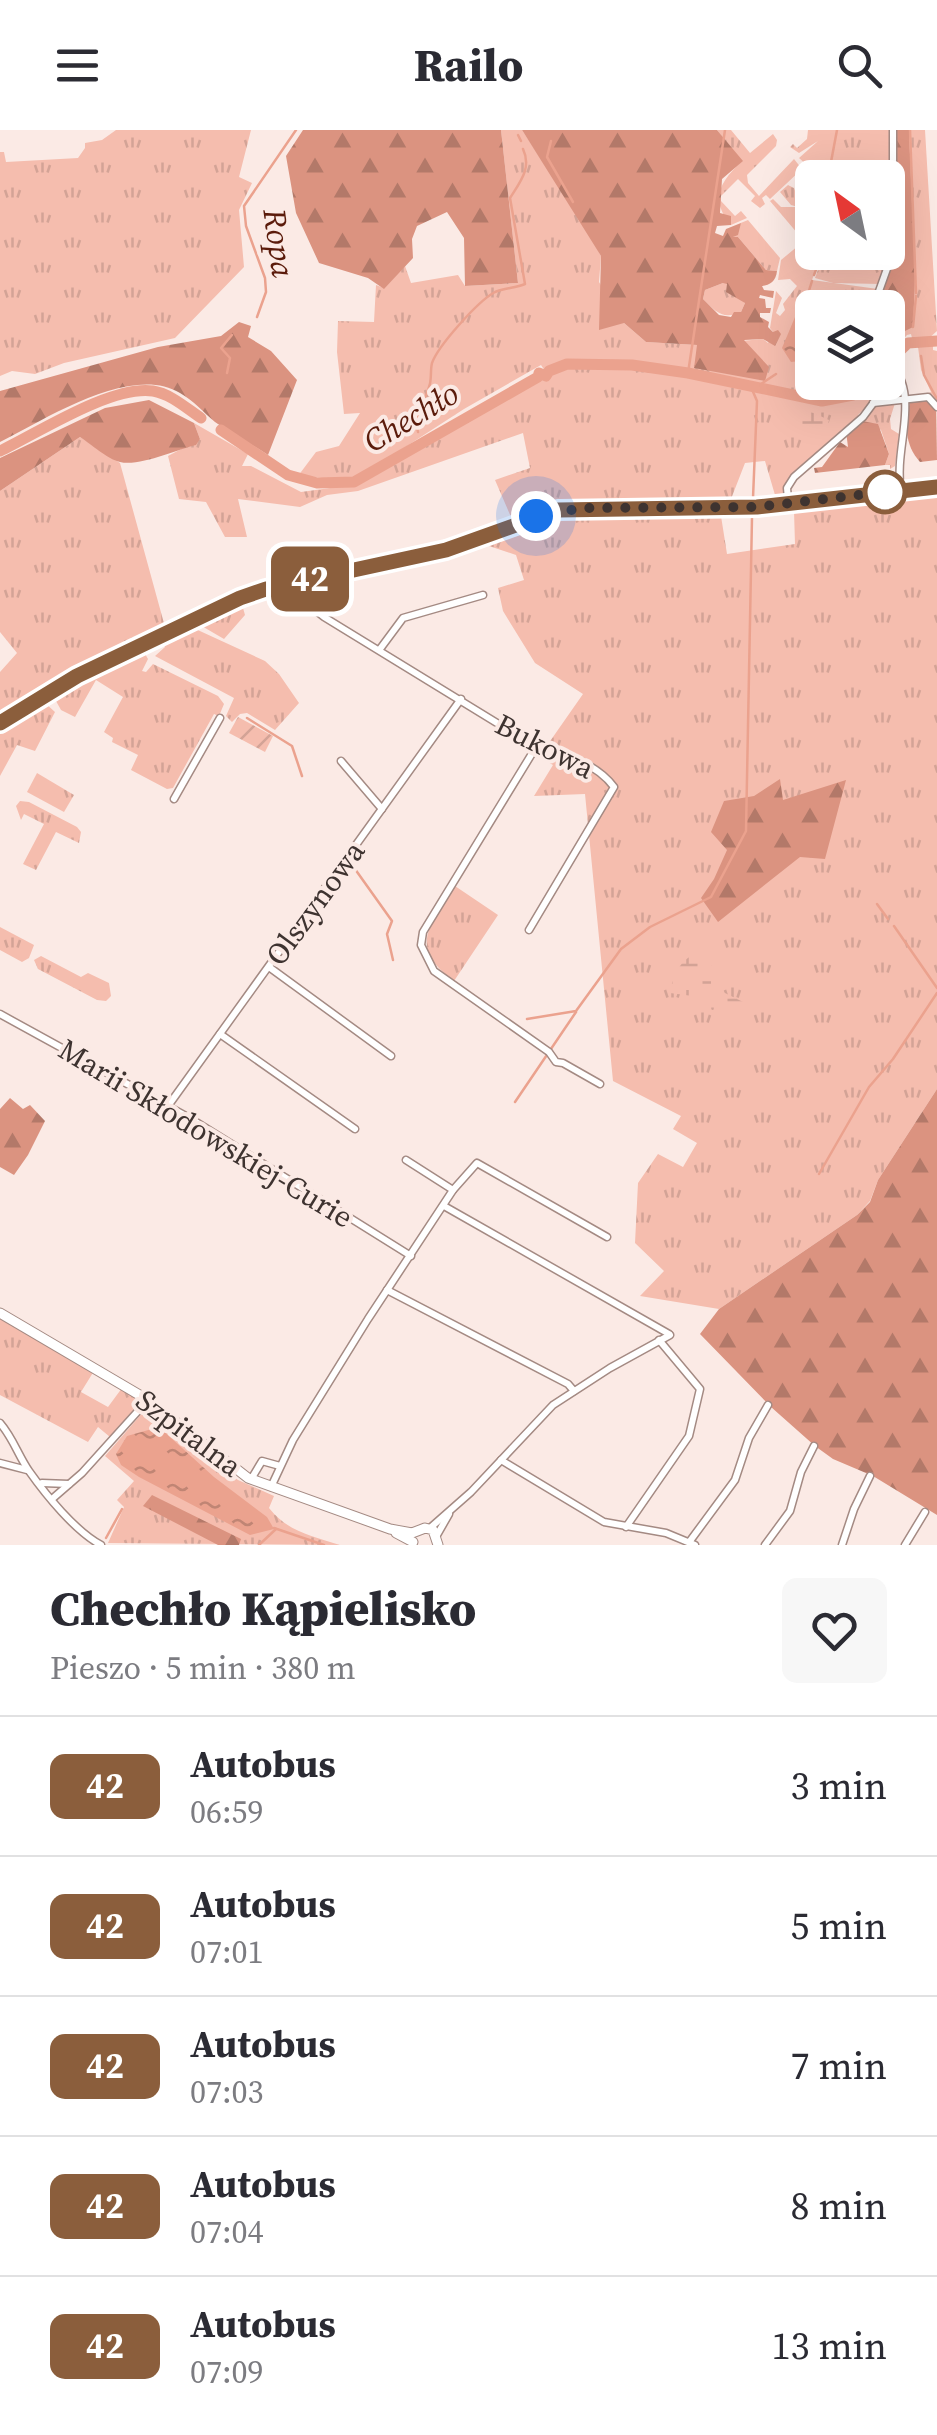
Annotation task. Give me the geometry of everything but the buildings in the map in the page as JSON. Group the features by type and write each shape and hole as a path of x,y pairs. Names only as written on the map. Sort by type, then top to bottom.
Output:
{"street":[{"path":"879,290 893,252 893,130"},
{"path":"901,490 898,460 905,394"},
{"path":"873,403 928,396 937,407"},
{"path":"788,499 789,483 860,420 875,400"},
{"path":"789,483 799,482"},
{"path":"0,723 118,655 240,598 446,550 558,510 757,507 937,487"},
{"name":"Bukowa","path":"284,585 324,616 536,747 568,754 614,787 529,930"},
{"path":"380,648 404,618 484,595"},
{"name":"Olszynowa","path":"168,1106 460,700"},
{"path":"174,799 220,718"},
{"path":"536,747 424,932 421,945 434,971 549,1052 556,1062 563,1062 600,1084"},
{"path":"341,761 382,810"},
{"path":"269,967 391,1056"},
{"name":"Marii Skłodowskiej-Curie","path":"0,1014 168,1106 410,1256"},
{"path":"220,1034 355,1129"},
{"path":"406,1160 453,1190"},
{"path":"270,1488 388,1290 453,1190 477,1163 607,1237"},
{"path":"435,1537 450,1512 540,1418 574,1390 670,1334 444,1206"},
{"path":"388,1290 574,1390"},
{"name":"Szpitalna","path":"0,1313 148,1400 227,1464 270,1488 390,1528 414,1540"},
{"path":"626,1527 688,1436 700,1389 660,1340"},
{"path":"50,1496 70,1484 148,1400"},
{"path":"501,1460 597,1518 666,1533 692,1543 735,1480 748,1438 768,1406"},
{"path":"0,1423 12,1436 28,1470 82,1533 101,1545"},
{"path":"765,1545 790,1512 800,1472 814,1446"},
{"path":"253,1476 262,1461 280,1466"},
{"path":"0,1463 28,1470"},
{"path":"842,1545 870,1476"},
{"path":"40,1482 70,1484"},
{"path":"50,1496 56,1486"},
{"path":"905,1545 925,1512"},
{"path":"414,1540 435,1537 448,1545"}],"green space":[{"path":"116,130 251,130 239,177 252,183 239,210 244,267 175,338 64,363 35,374 12,371 0,376 0,152 4,152 6,162 78,158 85,143 102,140"},
{"path":"303,130 501,130 518,283 465,286 464,238 447,212 417,226 412,239 413,258 384,289 368,278 319,263 296,213 286,156"},
{"path":"501,130 522,130 589,232 601,256 599,282 624,323 646,342 697,345 763,339 768,343 773,332 770,328 776,291 782,298 776,313 780,316 785,310 783,304 797,286 790,279 778,280 781,260 795,248 795,270 816,270 812,280 878,289 795,290 795,395 645,363 574,362 545,371 541,365 348,480 298,476 316,452 339,446 360,413 344,414 338,321 374,322 376,285 384,288 405,266 411,283 458,275 465,286 518,283"},
{"path":"522,130 717,130 743,161 722,179 720,213 731,216 731,225 717,226 715,233 723,236 726,229 741,223 738,235 733,237 738,237 766,270 777,271 772,282 762,286 774,291 773,298 760,295 766,308 771,308 770,313 760,313 760,317 769,322 773,332 778,330 781,334 775,346 763,339 744,340 769,367 765,381 694,368 697,345 646,342 624,323 599,330 601,256","holes":["727,284 726,292 745,303 741,312 734,312 731,317 719,315 703,299 705,290"]},
{"path":"717,130 731,130 750,153 773,134 777,140 776,146 747,175 748,183 759,196 794,159 795,176 770,199 766,195 762,198 765,204 760,208 751,201 755,196 738,179 721,196 721,201 735,216 741,211 747,218 731,225 720,207 720,191 742,161"},
{"path":"808,130 891,130 891,160 801,160 799,158 818,141 799,153 790,147 793,144 797,148 807,139"},
{"path":"895,130 909,130 915,277 913,327 905,331 905,290 883,290 890,270 905,270 905,160 896,160"},
{"path":"909,130 925,130 937,331 928,339 912,338 911,334 905,337 914,292"},
{"path":"788,185 794,188 795,206 780,192"},
{"path":"773,199 781,207 795,207 795,230 770,201"},
{"path":"748,220 780,258 777,271 766,270 738,237 733,237 741,223 726,229"},
{"path":"818,270 885,270 880,284 833,283 815,278"},
{"path":"728,283 745,303 741,312 720,313 703,299 705,290"},
{"path":"239,322 251,326 248,337 271,351 297,380 268,455 215,422 185,396 160,386 137,385 88,398 0,442 0,391 158,347 221,336"},
{"path":"933,344 937,351 937,400 926,394 931,392 921,370 918,347"},
{"path":"568,365 641,368 818,403 873,400 858,415 860,418 789,480 786,498 772,500 775,495 765,461 745,463 731,499 568,502 511,517 495,480 530,468 523,433 358,491 327,495 300,507 238,499 247,537 225,537 206,502 179,499 168,456 200,439 194,423 248,454 242,466 251,466 301,492 359,484"},
{"path":"936,399 937,460 920,462 907,433 910,402"},
{"path":"149,400 194,423 200,439 196,445 128,463 110,458 80,437 0,491 0,458 105,408"},
{"path":"895,403 891,429 899,434 895,466 890,469 890,465 885,465 889,454 881,430 862,421 874,405"},
{"path":"807,410 829,420 828,424 793,433 784,414"},
{"path":"862,421 878,424 889,454 885,465 815,473 814,468 822,467 840,442 848,447 846,431"},
{"path":"80,437 120,463 165,627 126,644 127,647 0,719 0,672 17,653 0,632 0,491"},
{"path":"937,494 937,1089 878,1180 870,1201 857,1215 719,1309 640,1296 664,1271 635,1243 638,1183 658,1154 683,1167 697,1143 673,1129 681,1116 613,1081 585,794 534,796 553,765 539,757 583,694 535,663 503,611 498,588 524,580 516,555 480,543 531,522 568,516 721,516 727,554 795,544 794,511"},
{"path":"241,601 245,615 224,639 200,625 201,619"},
{"path":"189,626 265,661 279,674 299,703 275,730 247,713 232,722 226,716 234,698 155,656 165,647 161,639"},
{"path":"144,652 148,659 142,671 153,664 218,696 224,704 219,716 214,714 173,788 167,789 131,770 138,755 112,742 113,738 104,732 123,697 96,680 75,717 61,710 56,701"},
{"path":"44,702 55,712 35,751 17,745 0,776 0,727"},
{"path":"238,717 273,736 265,752 229,733"},
{"path":"37,773 74,795 64,812 27,792"},
{"path":"780,779 783,800 846,780 825,859 800,857 718,922 701,898 727,850 711,832 724,801 754,796"},
{"path":"20,801 77,827 81,832 79,843 56,832 36,870 23,864 44,824 24,814 21,820 16,806"},
{"path":"455,886 498,915 454,981 440,969 427,946 431,925"},
{"path":"0,927 34,945 29,958 22,962 0,950"},
{"path":"711,950 711,986 743,1002 712,1010 700,997 670,993 682,963 694,954"},
{"path":"41,956 81,977 88,973 109,983 111,996 106,1001 97,1000 38,969 34,960"},
{"path":"937,1089 937,1515 815,1446 700,1334 719,1309 857,1215 870,1202 878,1180"},
{"path":"10,1098 23,1109 30,1105 45,1121 14,1175 0,1167 0,1109"},
{"path":"0,1317 94,1371 81,1392 108,1407 122,1388 139,1398 139,1405 110,1437 98,1427 88,1442 0,1395"},
{"path":"153,1409 206,1457 238,1480 274,1496 269,1508 284,1523 340,1545 108,1543 124,1507 117,1500 134,1481 105,1456 144,1411"},
{"path":"152,1495 241,1539 239,1545 218,1545 143,1506"}],"water":[{"path":"795,317 795,362 791,362 782,348"},
{"path":"159,1427 214,1477 267,1517 274,1529 250,1535 121,1465 116,1454 127,1436"}],"waterway":[{"name":"Ropa","path":"257,317 266,292 265,278 246,226 244,206 296,130"},
{"path":"688,373 725,130"},
{"path":"831,160 837,130"},
{"path":"910,130 916,293"},
{"path":"518,135 521,141"},
{"path":"551,141 547,157 573,202"},
{"path":"418,432 417,420 430,384 432,363 442,346 488,297 525,284 510,198 525,169 523,149"},
{"path":"814,275 816,270"},
{"path":"809,290 812,281"},
{"path":"913,327 916,296"},
{"path":"227,373 230,358 221,348 232,335"},
{"name":"Chechło","path":"905,346 937,341"},
{"path":"921,356 924,375 937,399"},
{"name":"Chechło","path":"221,430 288,475 317,483 354,482 539,373 546,376 567,364 632,365 795,395"},
{"path":"755,388 776,374"},
{"path":"751,387 757,401 753,498"},
{"name":"Chechło","path":"0,451 96,403 136,391 166,395 201,418"},
{"name":"Chechło","path":"817,400 827,400"},
{"name":"Chechło","path":"412,446 413,450"},
{"path":"675,513 749,513"},
{"path":"527,1019 576,1011 621,949 650,927 711,897 746,831 752,517"},
{"path":"0,713 86,664 168,626"},
{"path":"247,718 292,746 302,776"},
{"path":"350,862 392,921 387,934 393,960"},
{"path":"877,904 888,919"},
{"path":"894,926 937,988"},
{"path":"819,1174 869,1087 893,1059 937,993"},
{"path":"515,1102 576,1012"},
{"path":"106,1538 122,1509"},
{"path":"274,1528 324,1545"},
{"path":"259,1545 276,1529"}],"bus line":[{"name":"42","path":"0,723 77,676 240,598 446,550 550,512 568,508 757,507 937,487"}],"route":[{"path":"536,516 584,508 757,507 885,492"}]}
